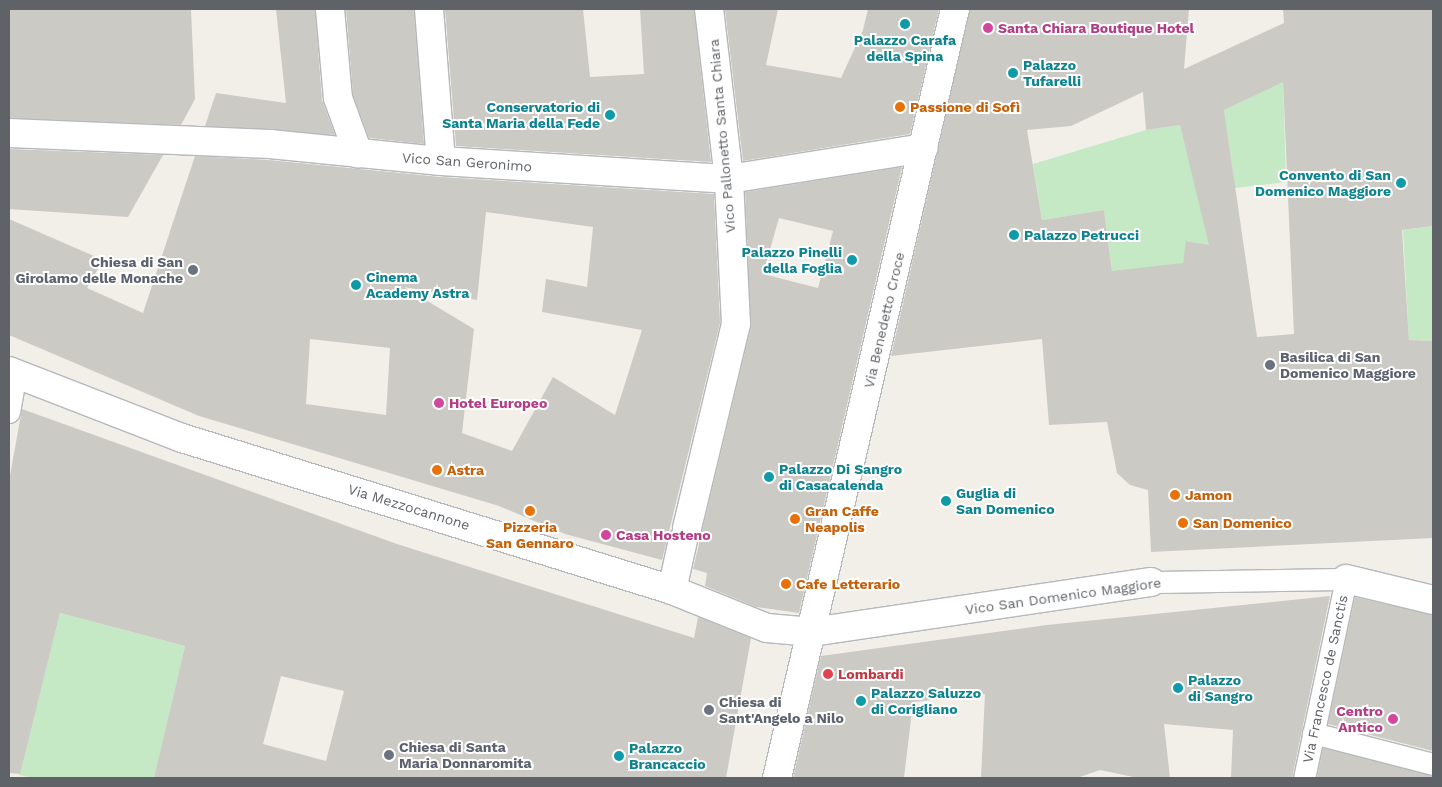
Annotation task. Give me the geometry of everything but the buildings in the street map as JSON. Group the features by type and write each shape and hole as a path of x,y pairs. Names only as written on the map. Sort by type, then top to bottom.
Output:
{"street":[{"path":"330,9 338,98 358,153"},
{"path":"429,9 441,161"},
{"name":"Vico Pallonetto Santa Chiara","path":"672,590 736,324 729,179 709,9"},
{"name":"Via Benedetto Croce","path":"777,778 955,9"},
{"name":"Vico San Geronimo","path":"9,132 270,144 441,161 729,179 924,148"},
{"name":"Via Mezzocannone","path":"12,372 182,438 672,590 767,628 812,632"},
{"name":"Vico San Domenico Maggiore","path":"1346,579 1433,600"},
{"name":"Vico San Domenico Maggiore","path":"812,632 1151,582"}],"lane":[{"path":"9,412 12,372"},
{"name":"Vico San Domenico Maggiore","path":"1151,582 1346,579"},
{"name":"Via Francesco de Sanctis","path":"1304,778 1346,579"},
{"path":"1313,733 1433,764"}],"green space":[{"path":"1283,81 1286,182 1235,188 1224,110"},
{"path":"1180,125 1211,246 1187,241 1183,263 1113,276 1104,210 1042,220 1033,164 1146,130"},
{"path":"1433,226 1433,341 1409,340 1403,230"},
{"path":"60,613 185,646 154,778 35,778 19,775"}],"place":[{"name":"Palazzo Carafa della Spina","path":"905,24"},
{"name":"Santa Chiara Boutique Hotel","path":"988,28"},
{"name":"Palazzo Tufarelli","path":"1013,73"},
{"name":"Passione di Sofì","path":"900,107"},
{"name":"Conservatorio di Santa Maria della Fede","path":"610,115"},
{"name":"Convento di San Domenico Maggiore","path":"1401,183"},
{"name":"Palazzo Petrucci","path":"1014,235"},
{"name":"Palazzo Pinelli della Foglia","path":"852,260"},
{"name":"Chiesa di San Girolamo delle Monache","path":"193,270"},
{"name":"Cinema Academy Astra","path":"356,285"},
{"name":"Basilica di San Domenico Maggiore","path":"1270,365"},
{"name":"Hotel Europeo","path":"439,403"},
{"name":"Astra","path":"437,470"},
{"name":"Palazzo Di Sangro di Casacalenda","path":"769,477"},
{"name":"Jamon","path":"1175,495"},
{"name":"Guglia di San Domenico","path":"946,501"},
{"name":"Pizzeria San Gennaro","path":"530,511"},
{"name":"Gran Caffe Neapolis","path":"795,519"},
{"name":"San Domenico","path":"1183,523"},
{"name":"Casa Hosteno","path":"606,535"},
{"name":"Cafe Letterario","path":"786,584"},
{"name":"Lombardi","path":"828,674"},
{"name":"Palazzo di Sangro","path":"1178,688"},
{"name":"Palazzo Saluzzo di Corigliano","path":"861,701"},
{"name":"Chiesa di Sant'Angelo a Nilo","path":"709,710"},
{"name":"Centro Antico","path":"1393,719"},
{"name":"Chiesa di Santa Maria Donnaromita","path":"389,755"},
{"name":"Palazzo Brancaccio","path":"619,756"}]}
